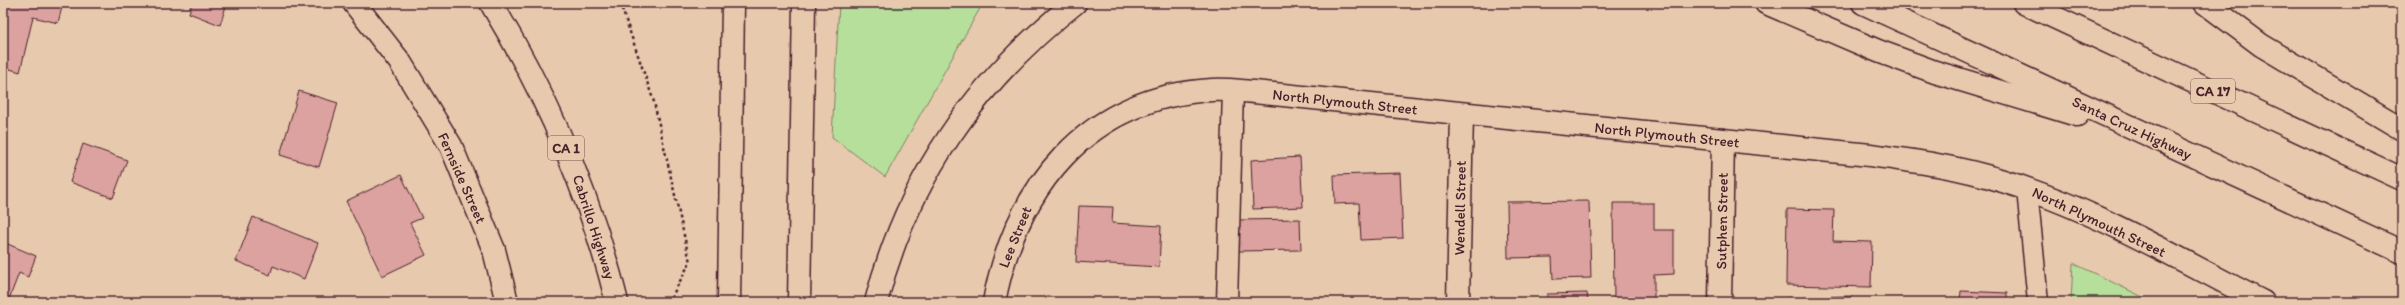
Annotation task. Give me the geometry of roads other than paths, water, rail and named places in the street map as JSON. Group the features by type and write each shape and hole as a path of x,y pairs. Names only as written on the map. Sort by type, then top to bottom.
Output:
{"main road":[{"name":"Fernside Street","path":"354,3 400,62 451,146 494,250 506,302"},
{"name":"Cabrillo Highway","path":"491,3 530,73 567,151 592,218 617,302"},
{"path":"729,302 733,3"},
{"path":"799,302 804,3"},
{"path":"876,302 895,239 927,170 947,137 995,77 1022,48 1075,3"},
{"path":"1766,3 1878,51 1928,69 2157,140"},
{"name":"Santa Cruz Highway","path":"1862,3 2402,252"},
{"name":"CA 17","path":"2024,3 2402,180"},
{"path":"2206,3 2261,45 2402,129"},
{"name":"North Plymouth Street","path":"1061,158 1090,133 1107,121 1162,98 1194,92 1232,91 1897,158 1956,168 2027,189 2119,228 2263,302"},
{"name":"Wendell Street","path":"1458,302 1462,114"},
{"name":"Sutphen Street","path":"1720,302 1724,140"},
{"name":"Lee Street","path":"994,302 1003,264 1024,210 1041,183 1061,158"}],"lane":[{"path":"1227,302 1232,91"},
{"path":"2027,189 2038,302"}]}
